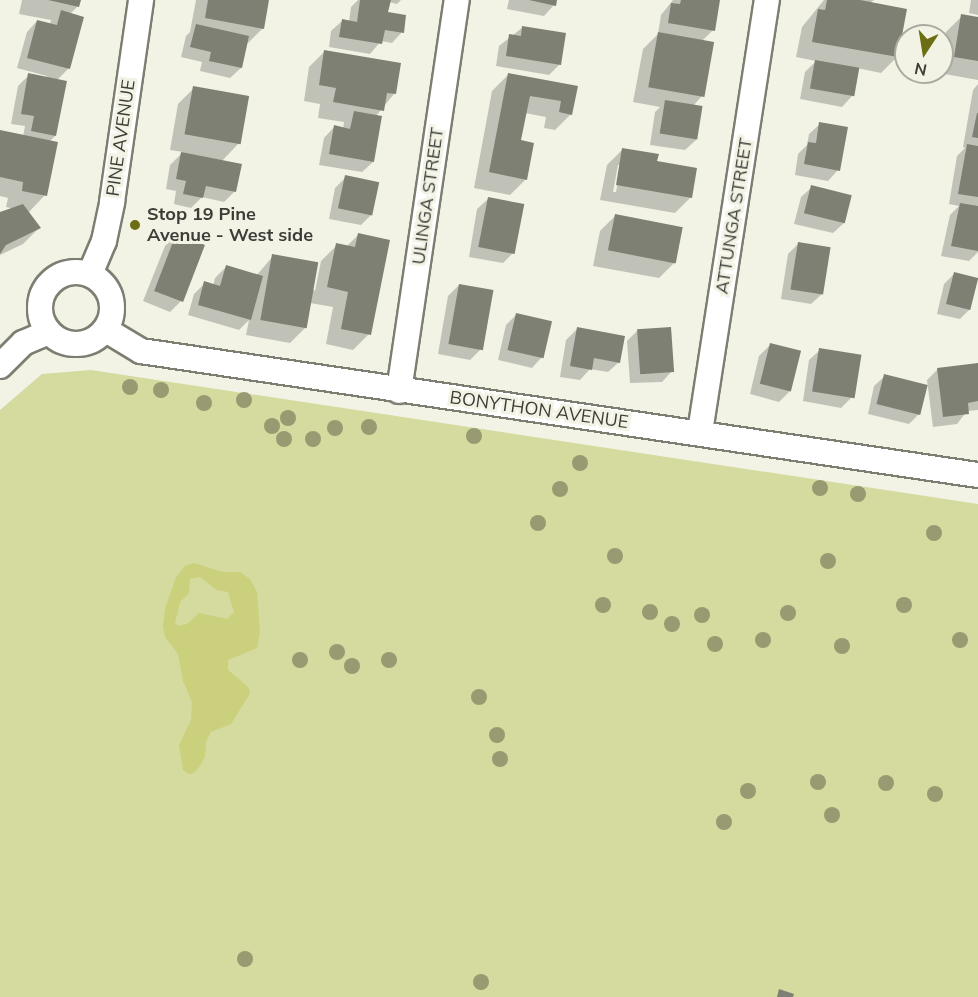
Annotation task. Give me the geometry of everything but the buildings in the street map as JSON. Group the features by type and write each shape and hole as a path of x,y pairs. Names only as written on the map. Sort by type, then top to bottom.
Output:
{"street":[{"name":"PINE AVENUE","path":"90,274 104,241 112,202 141,0"},
{"name":"ULINGA STREET","path":"399,391 457,0"},
{"name":"ATTUNGA STREET","path":"700,432 767,0"},
{"path":"70,272 90,274 103,282 110,294 113,312 106,330 92,341 77,344 59,340 49,332 40,317 39,304 48,284 58,275 70,272"},
{"name":"BONYTHON AVENUE","path":"106,330 141,351 978,475"},
{"path":"0,366 23,343 49,332"}],"shaded area":[{"path":"91,370 978,504 978,997 0,997 0,410 42,374"},
{"path":"194,563 222,572 240,572 250,579 257,592 260,632 257,648 228,660 228,670 246,685 250,690 249,695 231,724 211,732 200,766 194,773 189,774 183,770 179,745 191,720 192,702 183,681 178,654 165,637 163,627 165,609 176,577 185,566","holes":["200,577 217,590 228,592 234,612 227,619 199,613 187,624 179,626 175,623 180,602 189,593 190,579"]}],"place":[{"name":"Stop 19 Pine Avenue - West side","path":"135,225"}]}
